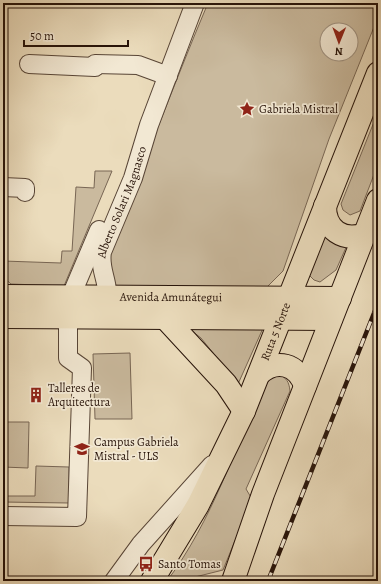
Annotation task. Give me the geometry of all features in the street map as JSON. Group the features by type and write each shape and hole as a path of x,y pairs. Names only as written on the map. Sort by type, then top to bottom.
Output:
{"main road":[{"name":"Ruta 5 Norte","path":"152,581 198,505 244,411 378,73"},
{"path":"230,581 378,200"},
{"path":"325,206 327,220 335,232 347,237 365,234"},
{"name":"Avenida Amunátegui","path":"3,296 340,298"},
{"name":"Avenida Amunátegui","path":"3,317 331,319"},
{"path":"165,318 226,384 244,411"},
{"path":"259,374 269,366 282,364 295,369 300,374 305,386"}],"street":[{"name":"Alberto Solari Magnasco","path":"108,296 107,284 101,264 102,252 133,178 149,126 195,3"},
{"path":"28,64 95,68 136,73 166,80"},
{"name":"Alberto Solari Magnasco","path":"71,296 123,174 149,126"},
{"path":"3,187 25,188 25,192"},
{"path":"3,516 77,518 82,368 68,358 78,317 102,310 108,296"},
{"path":"114,581 141,544 197,483 226,447"}],"shaded area":[{"path":"208,3 378,3 378,17 329,139 283,271 263,291 111,290 103,259"},
{"path":"378,112 378,164 360,211 350,215 343,210 341,204"},
{"path":"95,171 112,171 64,286 11,284 3,277 3,261 61,263 62,251 72,251 76,187 94,188"},
{"path":"324,230 348,243 336,270 320,282 314,280 308,274"},
{"path":"184,325 264,326 238,384 201,338"},
{"path":"130,353 132,419 95,419 93,354"},
{"path":"278,374 284,377 287,381 290,391 246,489 252,499 223,570 191,578 187,581 167,581 183,558 210,509 265,379"},
{"path":"3,422 29,422 28,468 3,467"},
{"path":"36,466 69,467 69,503 3,502 3,496 35,496"}],"railway":[{"path":"268,581 378,303"}],"place":[{"name":"Gabriela Mistral","path":"247,109"},
{"name":"Talleres de Arquitectura","path":"36,395"},
{"name":"Campus Gabriela Mistral - ULS","path":"82,449"},
{"name":"Santo Tomas","path":"146,564"}]}
